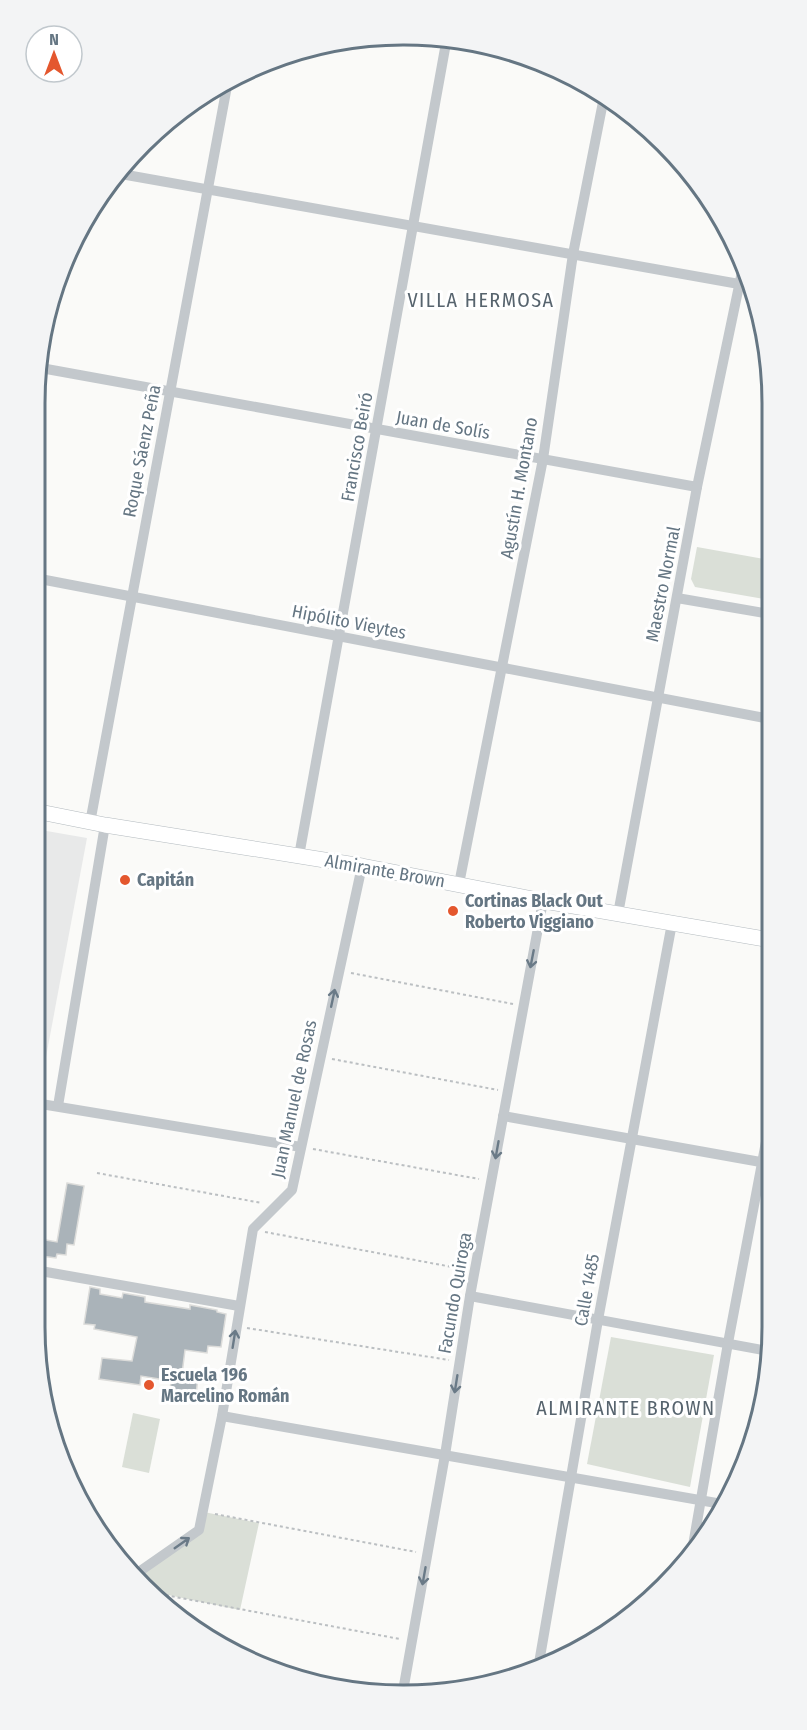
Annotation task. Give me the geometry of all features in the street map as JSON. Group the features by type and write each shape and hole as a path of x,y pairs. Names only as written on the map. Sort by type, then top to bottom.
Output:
{"main road":[{"name":"Almirante Brown","path":"45,813 97,824 362,866 543,901 762,938"}],"street":[{"name":"Francisco Beiró","path":"299,856 445,48"},
{"name":"Roque Sáenz Peña","path":"58,1106 131,597 226,92"},
{"name":"Agustín H. Montano","path":"459,884 543,459 573,254 602,105"},
{"path":"127,175 739,284"},
{"name":"Maestro Normal","path":"618,914 698,487 740,280"},
{"name":"Juan de Solís","path":"47,369 698,487"},
{"name":"Hipólito Vieytes","path":"45,580 762,717"},
{"path":"677,598 762,613"},
{"name":"Juan Manuel de Rosas","path":"253,1229 292,1190 362,866"},
{"name":"Facundo Quiroga","path":"404,1685 445,1455 470,1296 543,901"},
{"name":"Calle 1485","path":"540,1658 598,1320 672,923"},
{"path":"45,1104 301,1147"},
{"path":"503,1116 762,1162"},
{"path":"696,1534 728,1343 762,1186"},
{"path":"141,1570 199,1530 222,1416 253,1229"},
{"path":"45,1272 239,1306"},
{"path":"470,1296 761,1350"},
{"path":"222,1416 716,1503"}],"path":[{"path":"339,971 523,1006"},
{"path":"321,1057 507,1092"},
{"path":"301,1147 491,1182"},
{"path":"97,1173 277,1206"},
{"path":"253,1229 475,1272"},
{"path":"236,1326 460,1361"},
{"path":"204,1512 427,1554"},
{"path":"166,1595 412,1641"}],"shaded area":[{"path":"697,547 762,559 762,599 695,587 691,579"},
{"path":"45,831 87,838 45,1062"},
{"path":"611,1337 714,1355 690,1487 587,1464"},
{"path":"133,1413 160,1419 149,1473 122,1467"},
{"path":"204,1512 259,1523 240,1610 165,1594 141,1570 199,1530"}],"building":[{"path":"67,1183 84,1186 74,1245 67,1244 66,1255 57,1254 56,1258 45,1256 45,1240 57,1242"},
{"path":"90,1287 100,1289 100,1294 122,1298 123,1293 145,1297 145,1302 190,1309 190,1305 226,1314 221,1347 208,1346 207,1353 185,1350 182,1374 198,1377 196,1395 170,1392 171,1381 141,1376 140,1385 99,1379 102,1358 132,1361 137,1337 94,1329 95,1325 84,1324"}],"place":[{"name":"Capitán","path":"125,880"},
{"name":"Cortinas Black Out Roberto Viggiano","path":"453,911"},
{"name":"Escuela 196 Marcelino Román","path":"149,1385"}],"district":[{"name":"VILLA HERMOSA","path":"481,300"},
{"name":"ALMIRANTE BROWN","path":"626,1408"}]}
